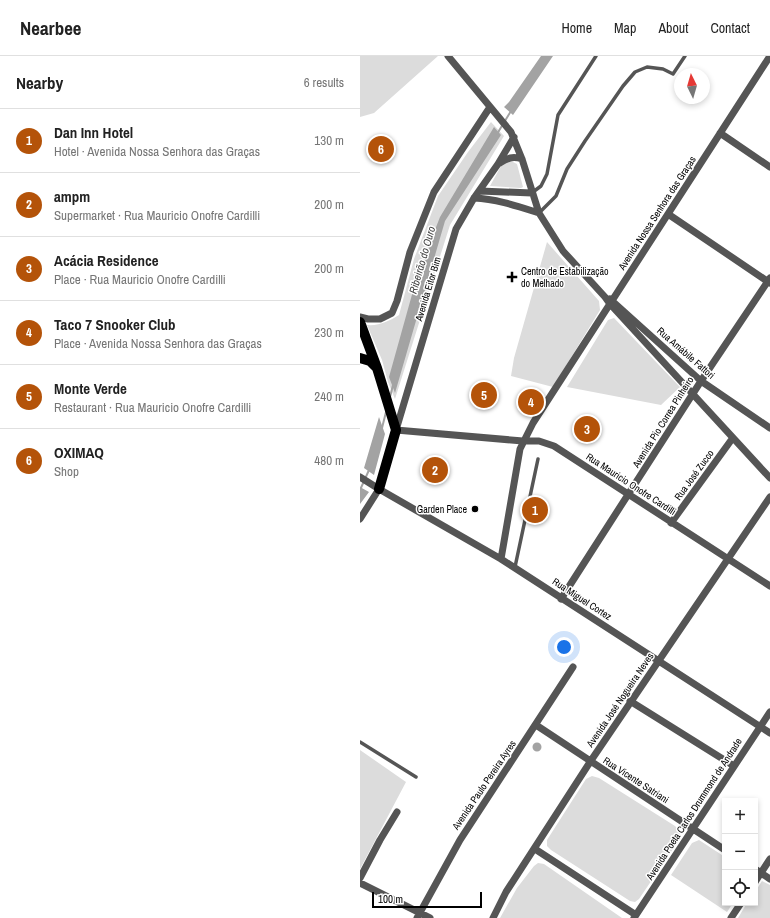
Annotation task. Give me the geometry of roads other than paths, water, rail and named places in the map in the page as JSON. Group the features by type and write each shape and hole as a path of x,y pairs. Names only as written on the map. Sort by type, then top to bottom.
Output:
{"main road":[{"path":"360,322 377,368 396,430 376,486"},
{"path":"360,358 370,361 377,368"}],"street":[{"path":"448,56 512,135 522,160 539,213 563,251 770,478"},
{"name":"Avenida Nossa Senhora das Graças","path":"501,559 520,448 533,423 770,56"},
{"path":"360,317 380,319 392,313 397,301 410,252 434,192 490,107"},
{"path":"720,132 770,166"},
{"name":"Avenida Eitor Bim","path":"396,430 456,229 474,198 498,164 512,135"},
{"path":"498,164 506,159 516,157 522,160"},
{"path":"480,191 532,193"},
{"path":"474,198 489,198 502,201 539,213"},
{"path":"668,214 769,281"},
{"name":"Avenida Pio Correa Pinheiro","path":"561,598 701,381 769,281"},
{"name":"Rua Amábile Fattori","path":"611,302 701,381 770,428"},
{"name":"Rua Mauricio Onofre Cardilli","path":"396,430 539,441 554,446 628,496 770,586"},
{"name":"Rua José Zucco","path":"671,522 732,438"},
{"name":"Rua Miguel Cortez","path":"360,476 501,559 770,733"},
{"path":"360,519 376,486"},
{"name":"Avenida José Nogueira Neves","path":"493,918 506,892 630,701 770,497"},
{"name":"Avenida Paulo Pereira Ayres","path":"418,915 460,840 573,667"},
{"path":"630,701 734,766"},
{"name":"Avenida Poeta Carlos Drummond de Andrade","path":"635,917 694,830 770,712"},
{"name":"Rua Vicente Satriani","path":"536,725 722,848"},
{"path":"360,878 397,812"},
{"path":"535,849 635,917"},
{"path":"770,859 758,871 770,879"},
{"path":"360,883 418,915 430,918"},
{"path":"731,918 739,906"}],"lane":[{"path":"532,193 541,186 547,174 558,115 596,56"},
{"path":"539,213 556,196 567,169 623,86 635,72 647,67 663,69 673,74 685,56"},
{"path":"515,568 538,460"},
{"path":"360,742 416,777"}],"waterway":[{"name":"Ribeirão do Ouro","path":"497,134 511,111"},
{"name":"Ribeirão do Ouro","path":"390,397 393,385"},
{"name":"Ribeirão do Ouro","path":"382,428 386,412"},
{"name":"Ribeirão do Ouro","path":"360,490 369,470"}],"place":[{"name":"OXIMAQ","path":"381,149"},
{"name":"Centro de Estabilização do Melhado","path":"512,277"},
{"name":"Monte Verde","path":"484,395"},
{"name":"Taco 7 Snooker Club","path":"531,402"},
{"name":"Acácia Residence","path":"587,429"},
{"name":"ampm","path":"435,470"},
{"name":"Garden Place","path":"475,509"},
{"name":"Dan Inn Hotel","path":"535,510"}]}
